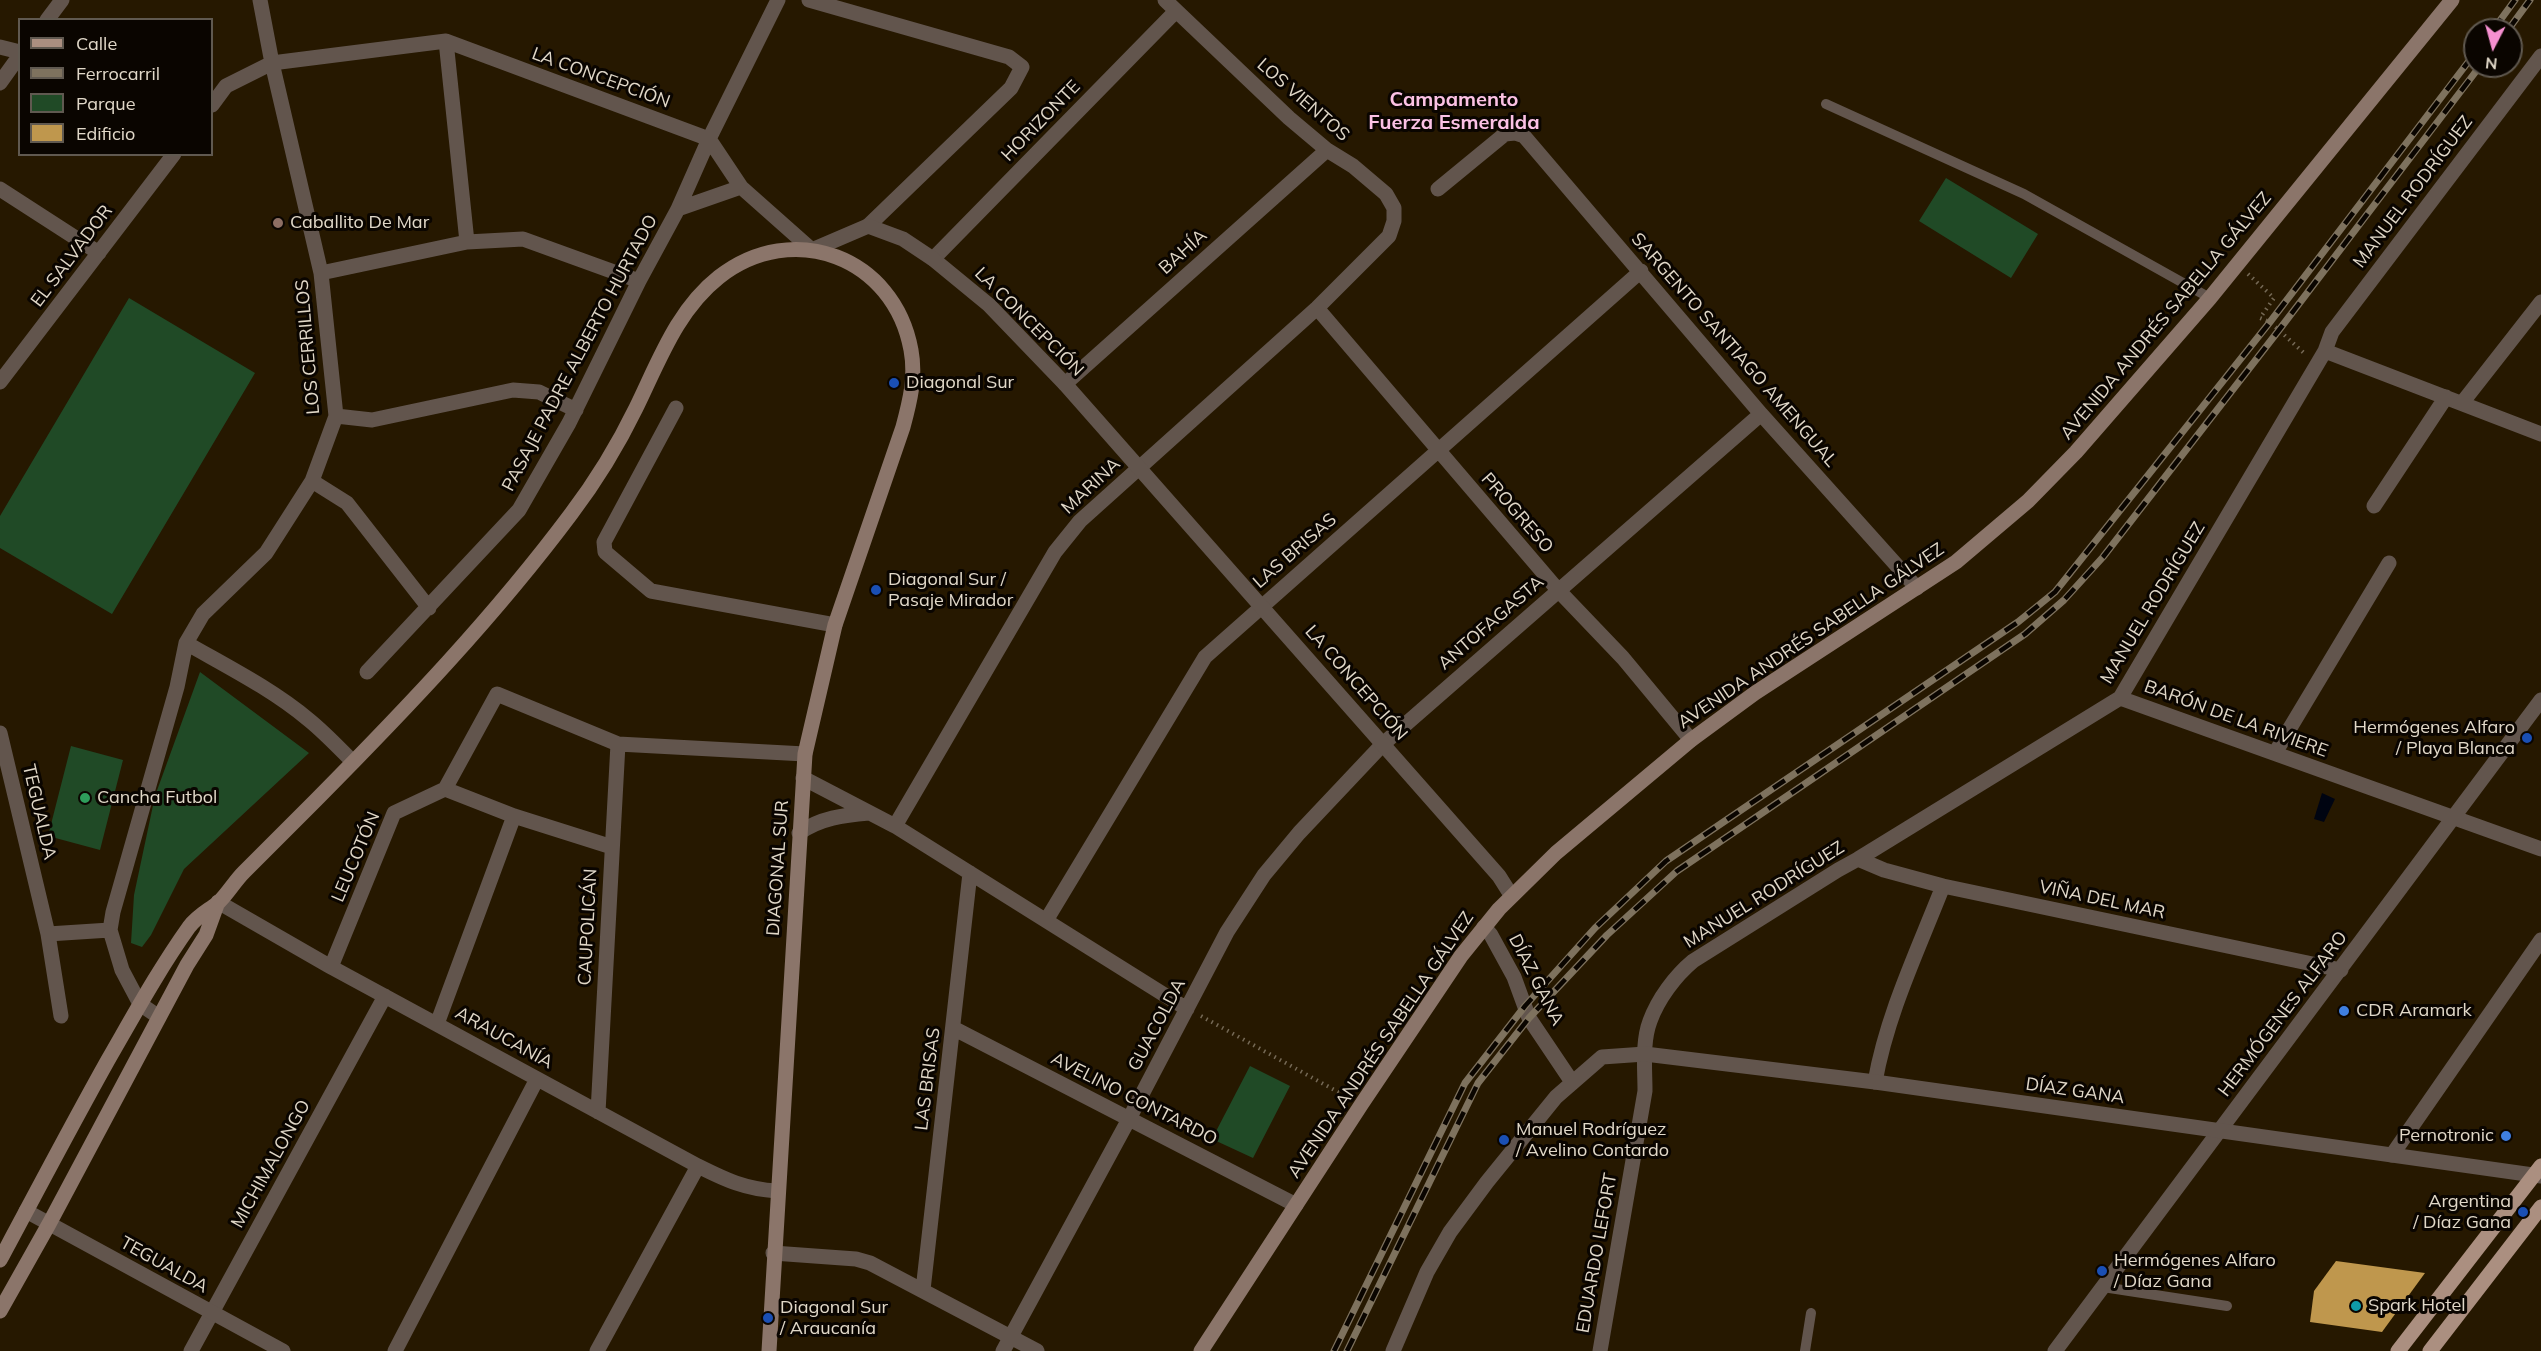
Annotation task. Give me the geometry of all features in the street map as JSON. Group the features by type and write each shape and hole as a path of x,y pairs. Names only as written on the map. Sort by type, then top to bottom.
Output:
{"main road":[{"name":"AVENIDA ANDRÉS SABELLA GÁLVEZ","path":"1201,1351 1360,1105 1461,956 1512,895 1556,853 1691,740 1755,693 1956,562 1997,529 2050,479 2210,298 2452,0"},
{"name":"DIAGONAL SUR","path":"218,902 240,876 462,647 571,514 608,460 679,321 703,291 727,271 755,256 782,249 812,250 846,260 865,272 882,288 895,306 905,327 911,350 913,376 910,404 835,625 805,754 773,1253 769,1351"},
{"path":"0,1260 140,1004 190,926 203,911 218,902"},
{"path":"0,1311 206,934 218,902"},
{"path":"2398,1351 2538,1172"},
{"path":"2430,1351 2541,1207"}],"street":[{"path":"48,18 62,0"},
{"name":"LOS CERRILLOS","path":"159,1017 140,1004 122,969 110,930 112,912 177,687 186,643 203,614 266,553 312,481 336,416 321,273 272,63 260,0"},
{"name":"PASAJE PADRE ALBERTO HURTADO","path":"367,672 519,510 576,410 639,281 678,209 709,139 777,0"},
{"path":"709,139 741,187 812,250 868,226 1011,88 1022,67 1009,57 809,0"},
{"name":"LOS VIENTOS","path":"1170,5 1289,118 1386,194 1394,208 1394,221 1389,236"},
{"name":"HORIZONTE","path":"933,259 1170,5"},
{"path":"446,42 467,242"},
{"name":"LA CONCEPCIÓN","path":"272,63 446,42 709,139"},
{"path":"0,47 18,53"},
{"name":"MANUEL RODRÍGUEZ","path":"1645,1054 1650,1022 1676,975 1693,961 2120,698 2325,351 2332,332 2541,56"},
{"path":"0,83 18,57"},
{"path":"213,104 226,86 272,63"},
{"name":"SARGENTO SANTIAGO AMENGUAL","path":"1438,189 1505,135 1524,136 1761,414 1917,588"},
{"name":"BAHÍA","path":"1065,384 1327,150"},
{"name":"EL SALVADOR","path":"0,382 172,156"},
{"name":"PASAJE PADRE ALBERTO HURTADO","path":"678,209 741,187"},
{"path":"0,189 99,253"},
{"name":"LA CONCEPCIÓN","path":"868,226 903,238 933,259 989,305 1140,467 1499,876 1512,895"},
{"name":"MARINA","path":"895,826 1055,552 1080,521 1317,308 1389,236"},
{"path":"321,273 467,242 523,239 639,281"},
{"name":"LAS BRISAS","path":"1047,919 1205,657 1641,271"},
{"path":"2462,404 2541,302"},
{"name":"PROGRESO","path":"1317,308 1437,451 1558,590 1623,658 1691,740"},
{"path":"2325,351 2541,434"},
{"path":"336,416 372,420 513,390 539,392 576,410"},
{"path":"2374,506 2445,397"},
{"path":"676,408 604,542 605,552 651,591 835,625"},
{"name":"ANTOFAGASTA","path":"1383,744 1761,414"},
{"path":"312,481 347,503 429,608"},
{"path":"2275,753 2389,563"},
{"path":"186,643 291,705 353,762"},
{"path":"612,847 514,816 446,789 496,694 618,744 805,754"},
{"name":"BARÓN DE LA RIVIERE","path":"2120,698 2541,849"},
{"name":"HERMÓGENES ALFARO","path":"2055,1351 2541,700"},
{"name":"TEGUALDA","path":"0,733 3,764 48,934 61,1016"},
{"name":"CAUPOLICÁN","path":"598,1112 618,744"},
{"name":"GUACOLDA","path":"1003,1351 1130,1119 1227,932 1264,875 1299,832 1383,744"},
{"path":"803,778 895,826 1047,919 1187,1009"},
{"name":"LEUCOTÓN","path":"331,967 394,813 446,789"},
{"path":"799,833 819,821 869,813"},
{"path":"437,1024 514,816"},
{"name":"VIÑA DEL MAR","path":"1858,859 1884,870 1943,886 2341,970"},
{"name":"LAS BRISAS","path":"923,1290 970,873"},
{"path":"1875,1082 1890,1019 1943,886"},
{"name":"ARAUCANÍA","path":"218,902 331,967 698,1166 731,1182 753,1189 777,1191"},
{"name":"DÍAZ GANA","path":"1484,927 1491,935 1510,970 1529,1018 1572,1082 1602,1057 1645,1054 1875,1082 2392,1155 2538,1172"},
{"path":"48,934 110,930"},
{"path":"2392,1155 2541,940"},
{"name":"MICHIMALONGO","path":"191,1351 385,996"},
{"name":"AVELINO CONTARDO","path":"953,1028 1296,1205"},
{"name":"EDUARDO LEFORT","path":"1600,1351 1645,1091 1645,1054"},
{"path":"394,1351 537,1079"},
{"path":"1393,1351 1427,1272 1450,1232 1528,1131 1572,1082"},
{"path":"597,1351 698,1166"},
{"name":"TEGUALDA","path":"26,1211 283,1351"},
{"path":"773,1253 856,1259 870,1263 1037,1351"}],"lane":[{"path":"1826,104 2024,194 2210,298"},
{"path":"2103,1287 2227,1306"},
{"path":"1805,1351 1811,1313"}],"path":[{"path":"2238,264 2274,298 2260,318 2270,322 2316,365"},
{"path":"1187,1009 1360,1105"}],"green space":[{"path":"1946,178 2038,234 2011,278 1919,221"},
{"path":"129,298 255,373 112,614 0,548 0,516"},
{"path":"200,672 309,753 184,869 151,935 142,947 131,943 134,895 155,796"},
{"name":"Cancha Futbol","path":"71,746 123,760 100,850 48,836"},
{"path":"1250,1066 1290,1086 1253,1158 1212,1139"}],"shaded area":[{"path":"2322,793 2335,799 2324,822 2314,819"}],"building":[{"name":"Spark Hotel","path":"2336,1261 2425,1273 2382,1332 2310,1322 2314,1291"}],"railway":[{"path":"2502,18 2515,0"},
{"path":"2517,18 2530,0"},
{"path":"1334,1351 1465,1083 1525,1006 1595,928 1666,861 2018,622 2055,592 2270,322 2463,69"},
{"path":"1347,1351 1478,1083 1529,1018 1607,935 1677,871 2025,634 2064,600 2103,557 2471,78"}],"place":[{"name":"Caballito De Mar","path":"278,223"},
{"name":"Diagonal Sur","path":"894,383"},
{"name":"Diagonal Sur / Pasaje Mirador","path":"876,590"},
{"name":"Hermógenes Alfaro / Playa Blanca","path":"2527,738"},
{"name":"Cancha Futbol","path":"85,798"},
{"name":"CDR Aramark","path":"2344,1011"},
{"name":"Pernotronic","path":"2506,1136"},
{"name":"Manuel Rodríguez / Avelino Contardo","path":"1504,1140"},
{"name":"Argentina / Díaz Gana","path":"2523,1212"},
{"name":"Hermógenes Alfaro / Díaz Gana","path":"2102,1271"},
{"name":"Spark Hotel","path":"2356,1306"},
{"name":"Diagonal Sur / Araucanía","path":"768,1318"}],"district":[{"name":"Campamento Fuerza Esmeralda","path":"1454,112"}]}
